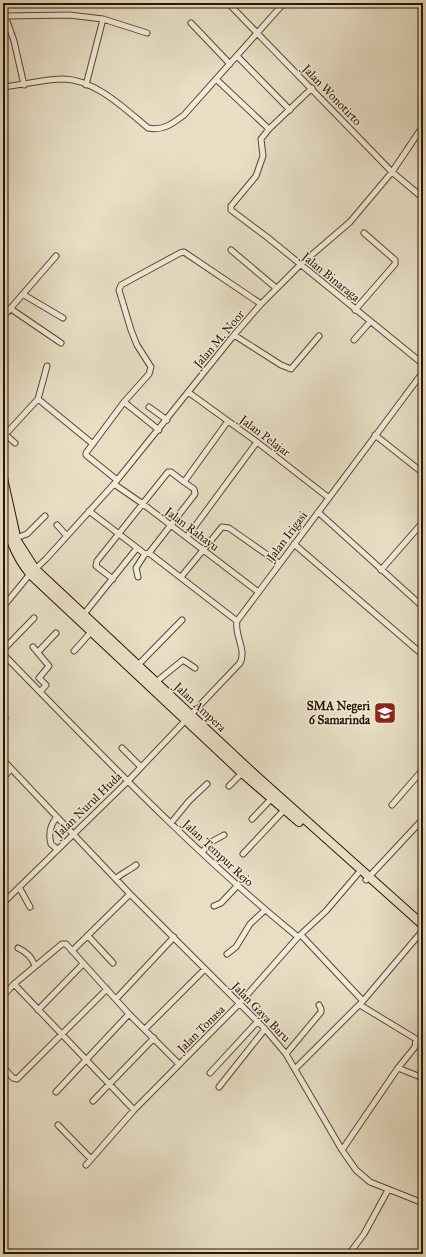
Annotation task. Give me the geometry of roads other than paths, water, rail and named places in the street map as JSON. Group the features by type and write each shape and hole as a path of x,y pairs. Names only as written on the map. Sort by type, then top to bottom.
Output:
{"main road":[{"name":"Jalan Ampera","path":"3,478 10,540"},
{"name":"Jalan Ampera","path":"3,510 14,551 33,572 92,631 253,774 423,930"},
{"name":"Jalan Ampera","path":"33,572 84,614 156,682 242,773 359,871"},
{"name":"Jalan Ampera","path":"367,879 423,925"}],"street":[{"name":"Jalan Wonotirto","path":"228,3 392,172 423,198"},
{"path":"3,87 64,79 86,85 112,99 148,128 156,130 164,128 175,122 230,64 284,3"},
{"path":"3,10 14,41 24,85"},
{"path":"6,16 60,14 104,19 147,33"},
{"path":"86,85 104,19"},
{"path":"191,23 230,64"},
{"path":"237,56 290,110"},
{"path":"216,79 269,129 312,88"},
{"name":"Jalan M. Noor","path":"3,606 115,482 159,430 234,334 261,304 300,265 350,222 392,172 423,126"},
{"name":"Jalan Binaraga","path":"269,129 261,139 263,156 256,176 233,204 231,210 267,237 423,364"},
{"path":"356,310 395,264 395,260 364,233"},
{"path":"230,250 276,288"},
{"path":"38,399 93,444 124,402 149,374 151,367 137,345 119,290 124,282 180,253 184,252 261,304"},
{"path":"3,317 24,295 56,256"},
{"path":"24,295 62,318"},
{"path":"11,309 62,343"},
{"path":"354,340 370,322"},
{"path":"234,334 281,366 291,369 319,336"},
{"path":"15,443 4,436 38,399 47,366"},
{"name":"Jalan Irigasi","path":"237,621 257,591 319,513 375,435 423,372"},
{"name":"Jalan Pelajar","path":"188,392 258,442 329,498"},
{"path":"124,402 159,430"},
{"path":"149,407 166,420"},
{"path":"184,482 228,421"},
{"path":"375,435 423,473"},
{"path":"188,537 258,442"},
{"name":"Jalan Rahayu","path":"93,444 86,455 115,482 257,591"},
{"path":"113,579 100,570 96,566 96,563 168,472 194,490 195,494 136,568 138,577"},
{"path":"89,511 120,533 137,548 181,577 237,621 236,631 242,660 188,717"},
{"path":"319,513 423,607"},
{"path":"10,540 27,534 45,516"},
{"path":"381,570 423,522"},
{"path":"56,525 67,536"},
{"path":"181,577 222,527 225,526 280,563"},
{"path":"294,544 423,655"},
{"path":"84,614 137,548"},
{"path":"3,650 34,618"},
{"path":"138,665 182,620"},
{"path":"74,651 92,631"},
{"path":"38,652 56,633"},
{"path":"32,684 50,666 33,647"},
{"path":"3,663 5,656"},
{"name":"Jalan Tempur Rejo","path":"5,656 127,782 265,910 299,936 361,1003 416,1040 415,1047 398,1068"},
{"path":"156,682 183,660 195,668"},
{"path":"39,678 46,685 40,692"},
{"name":"Jalan Nurul Huda","path":"3,903 57,849 75,837 188,717"},
{"path":"122,748 141,767"},
{"name":"Jalan Gaya Baru","path":"3,760 130,894 265,1029 286,1054 342,1150 363,1177 388,1190 423,1203"},
{"path":"3,778 11,769"},
{"path":"229,786 242,773"},
{"path":"392,805 419,774 423,774"},
{"path":"171,823 188,801 206,784"},
{"path":"252,819 272,798"},
{"path":"243,854 285,809"},
{"path":"57,817 51,824 49,836 51,844 57,849"},
{"path":"367,879 423,819"},
{"path":"202,852 211,842 224,835"},
{"path":"116,879 120,874 127,873 136,866"},
{"name":"Jalan Tonasa","path":"86,1165 134,1110 240,1004 299,936 326,911 359,871"},
{"path":"214,906 219,905 238,885"},
{"path":"19,887 30,907"},
{"path":"72,951 130,894"},
{"path":"227,954 236,947 250,924 265,910"},
{"path":"295,1069 361,1003 423,930"},
{"path":"88,936 113,963"},
{"path":"116,999 174,937"},
{"path":"3,996 14,984 35,966 62,944 66,944 129,1014 179,1064"},
{"path":"18,948 32,958 35,966"},
{"path":"38,1010 83,964"},
{"path":"145,1029 205,969"},
{"path":"14,984 84,1060 134,1110"},
{"path":"3,1067 12,1078 17,1079 107,989"},
{"path":"286,1054 321,1012 322,1009 319,1005"},
{"path":"56,1092 84,1060 129,1014"},
{"path":"210,1073 258,1021"},
{"path":"219,1087 265,1029"},
{"path":"92,1101 154,1038"},
{"path":"342,1150 398,1068 423,1078"},
{"path":"58,1125 91,1159"},
{"path":"349,1254 368,1227 388,1190"}],"place":[{"name":"SMA Negeri 6 Samarinda","path":"385,713"}]}
